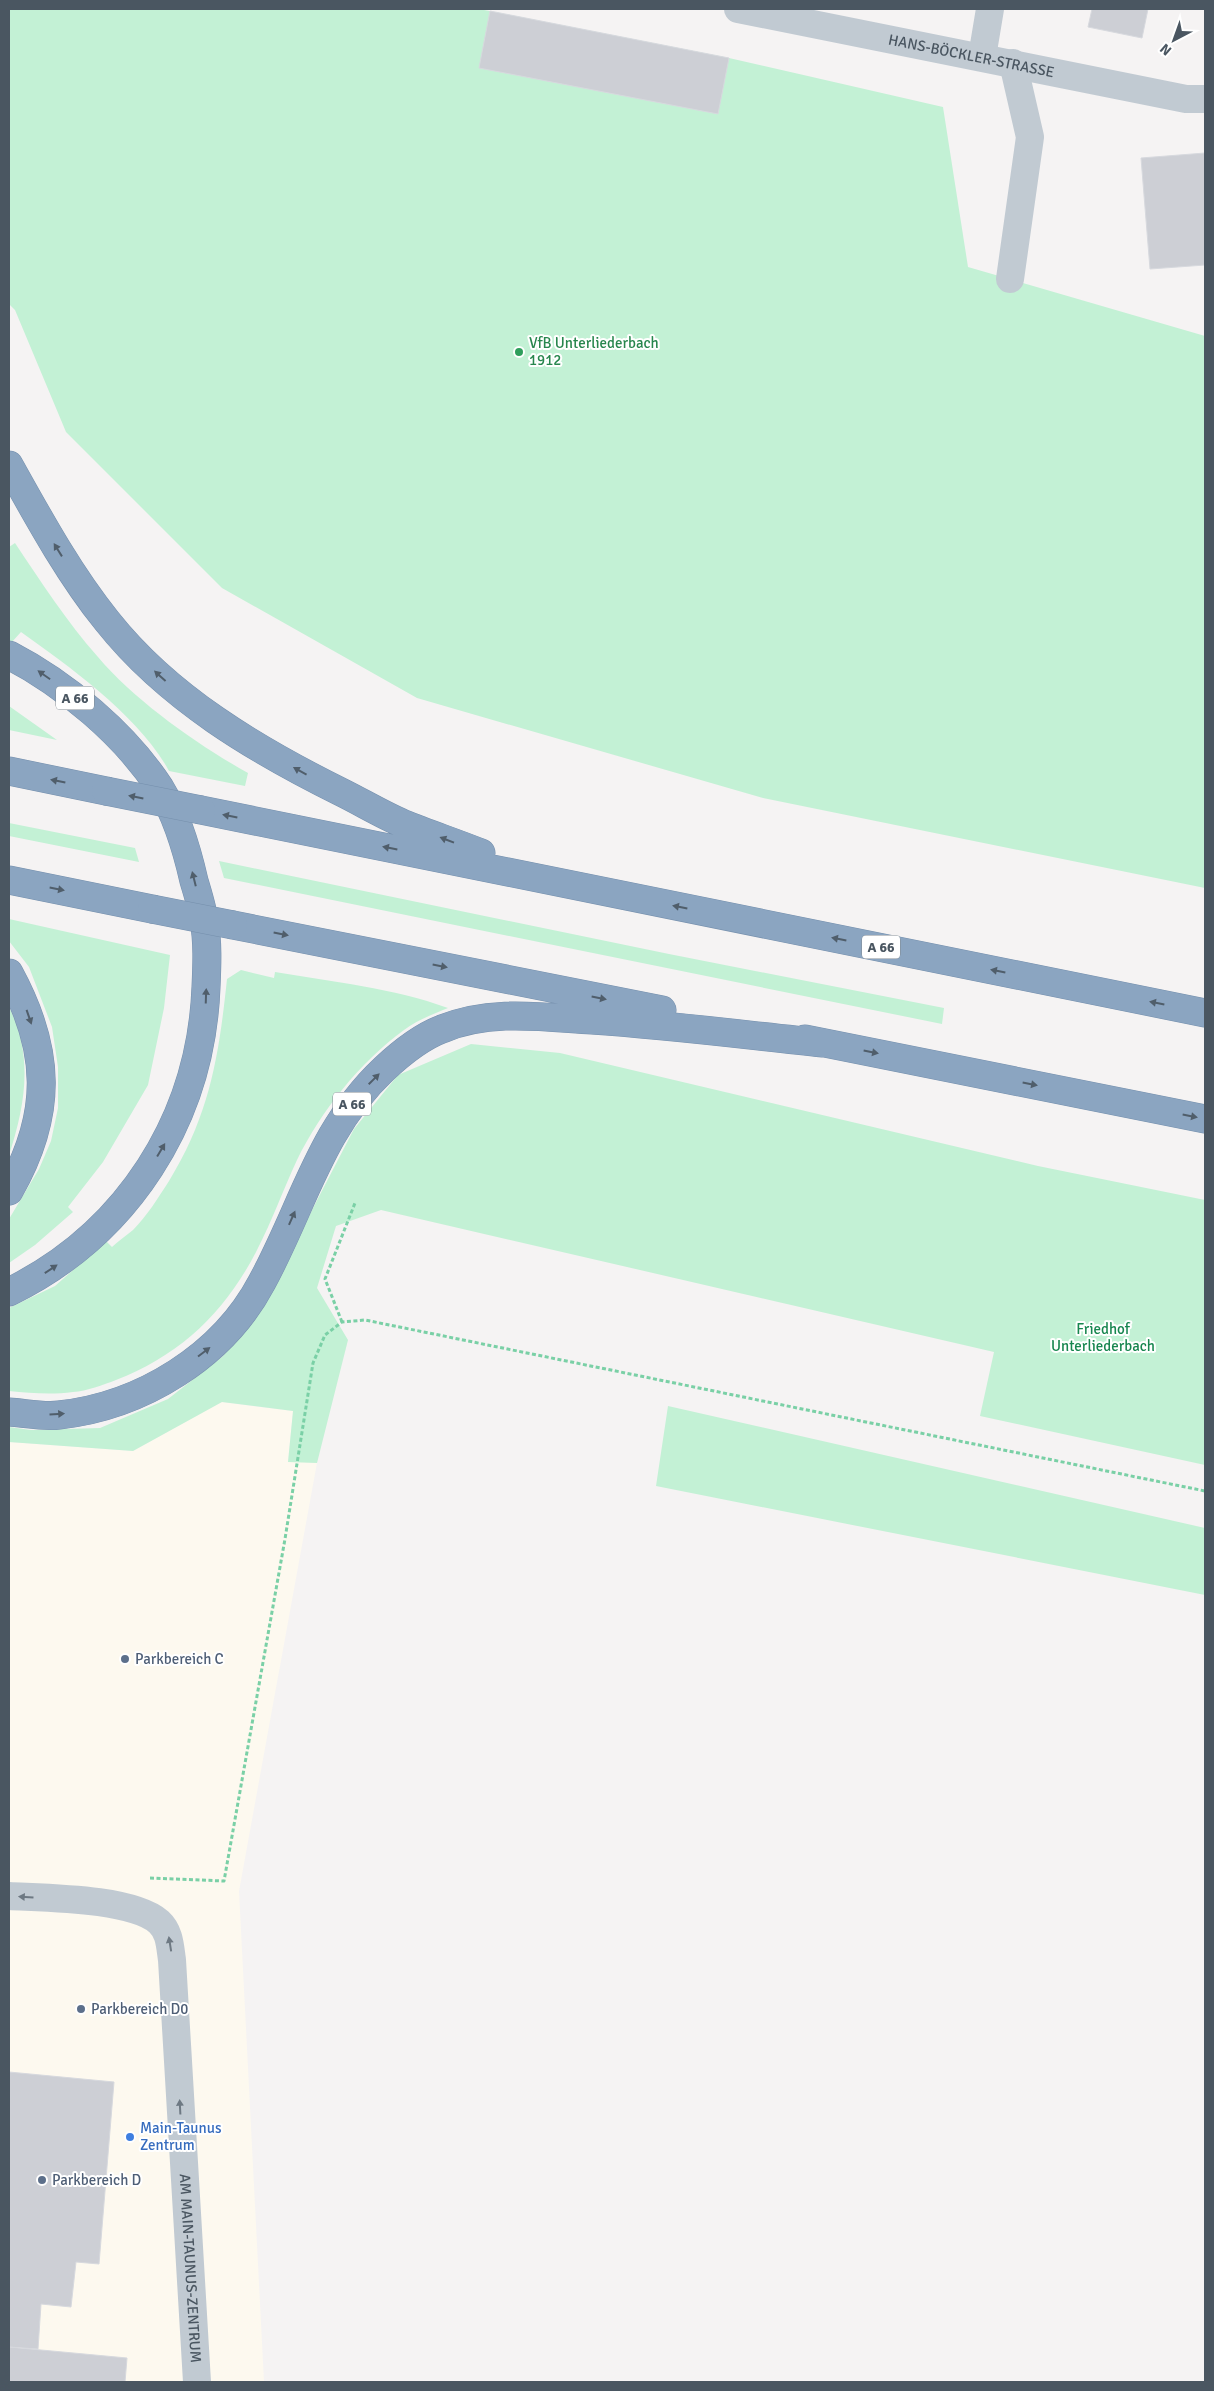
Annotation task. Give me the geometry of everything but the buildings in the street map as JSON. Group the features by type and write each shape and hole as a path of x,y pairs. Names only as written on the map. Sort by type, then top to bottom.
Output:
{"highway":[{"path":"9,465 64,561 106,621 135,653 198,707 300,772 402,823 558,882"},
{"name":"A 66","path":"9,655 32,667 68,692 107,727 160,788 181,834 193,874 204,921 207,962 205,1017 196,1066 184,1104 148,1172 93,1237 48,1272 9,1292"},
{"name":"A 66","path":"9,771 1205,1013"},
{"name":"A 66","path":"9,880 1205,1119"},
{"path":"9,973 24,1001 36,1034 43,1073 40,1107 32,1141 21,1170 9,1191"},
{"name":"A 66","path":"9,1412 58,1416 120,1402 163,1383 211,1347 240,1316 262,1283 314,1166 332,1133 358,1096 403,1052 440,1029 486,1017 528,1016 626,1022 823,1042"}],"street":[{"name":"HANS-BÖCKLER-STRASSE","path":"738,9 1186,99 1205,98"},
{"path":"982,57 990,9"},
{"path":"1010,279 1030,137 1013,63"},
{"name":"AM MAIN-TAUNUS-ZENTRUM","path":"9,1896 86,1902 129,1908 159,1922 168,1934 172,1960 197,2382"}],"path":[{"path":"342,1322 325,1279 355,1203"},
{"path":"185,1880 224,1881 285,1539 313,1363 325,1334 342,1322 365,1320 1205,1491"}],"shaded area":[{"name":"Main-Taunus Zentrum","path":"221,1402 293,1411 288,1461 317,1463 239,1891 264,2382 9,2382 9,1442 133,1451"}],"green space":[{"path":"9,9 479,9 729,58 943,107 968,267 1205,336 1205,888 763,798 417,698 222,588 66,432 15,310 9,304"},
{"path":"15,543 65,616 113,673 149,706 188,736 248,773 245,786 169,771 141,731 82,677 21,632 11,643 9,642 9,547"},
{"path":"9,706 57,740 9,730"},
{"path":"9,823 135,848 139,862 9,836"},
{"path":"219,861 669,954 944,1008 942,1024 224,878"},
{"path":"9,919 170,955 164,1008 148,1085 103,1162 68,1207 73,1212 35,1245 9,1263 9,1219 39,1169 51,1141 58,1108 58,1067 52,1027 29,967 9,941"},
{"path":"241,970 274,978 275,972 363,986 406,995 448,1008 409,1026 372,1057 343,1089 318,1124 297,1160 257,1250 245,1272 216,1311 181,1344 139,1370 100,1386 57,1393 9,1391 9,1308 55,1286 106,1241 112,1247 133,1230 152,1207 183,1156 194,1132 203,1108 216,1059 227,979"},
{"path":"9,1007 17,1025 22,1044 24,1081 23,1100 9,1155"},
{"name":"Friedhof Unterliederbach","path":"471,1044 560,1053 1038,1166 1205,1200 1205,1465 980,1416 994,1352 381,1210 336,1226 317,1288 348,1340 317,1463 288,1462 293,1411 222,1402 133,1451 9,1442 9,1427 31,1430 100,1428 168,1399 223,1356 269,1298 354,1129 398,1075"},
{"path":"668,1406 1205,1528 1205,1595 656,1486"}],"place":[{"name":"VfB Unterliederbach 1912","path":"519,352"},
{"name":"Parkbereich C","path":"125,1659"},
{"name":"Parkbereich D0","path":"81,2009"},
{"name":"Main-Taunus Zentrum","path":"130,2137"},
{"name":"Parkbereich D","path":"42,2180"}]}
